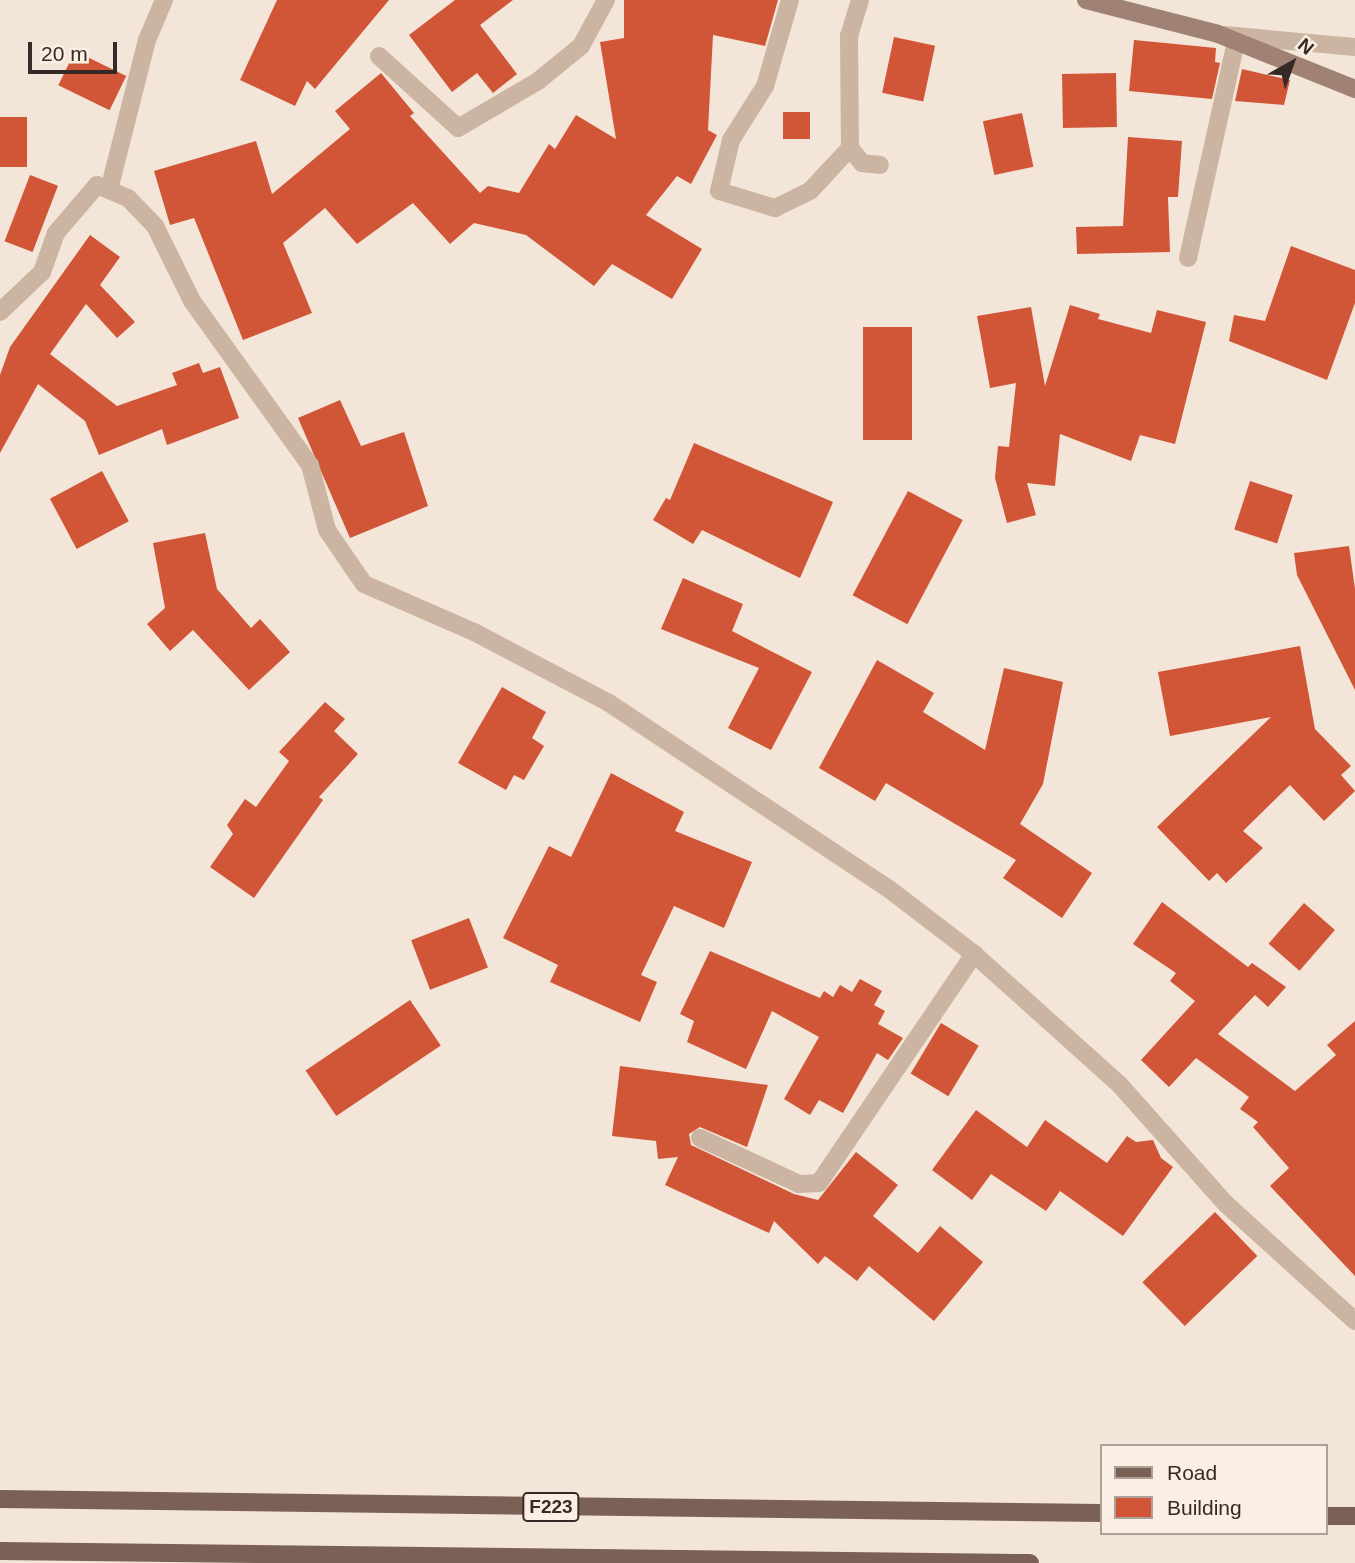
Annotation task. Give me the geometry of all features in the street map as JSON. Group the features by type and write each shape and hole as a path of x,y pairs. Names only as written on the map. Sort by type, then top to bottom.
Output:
{"main road":[{"path":"1086,0 1218,34 1355,89"},
{"name":"F223","path":"0,1499 1100,1513"},
{"path":"1327,1516 1355,1516"},
{"name":"F223","path":"0,1551 1030,1563"}],"street":[{"path":"109,190 147,40 164,0"},
{"path":"379,56 458,128 538,80 582,46 606,0"},
{"path":"790,0 765,86 731,140 719,191 775,208 816,187 850,148"},
{"path":"860,0 849,36 850,148 862,163 880,165"},
{"path":"1218,34 1355,47"},
{"path":"1188,258 1236,42"},
{"path":"0,312 41,272 56,233 97,186 128,198 155,226 192,301 310,466 327,530 364,584 474,632 609,704 879,881 974,954 1119,1084 1226,1203 1355,1321"},
{"path":"700,1138 799,1184 819,1183 974,954"}],"building":[{"path":"277,0 389,0 315,89 307,81 295,106 240,80"},
{"path":"455,0 513,0 480,25 517,74 493,93 477,73 452,92 409,35"},
{"path":"624,0 778,0 765,46 713,35 708,130 717,135 691,184 677,176 646,215 702,249 672,299 612,264 594,286 526,235 474,223 450,244 413,203 357,244 325,208 283,243 312,313 243,340 194,218 170,225 154,171 256,141 272,194 350,129 335,111 381,73 414,113 410,116 480,193 488,186 519,193 549,144 555,149 576,115 616,139 600,42 624,38"},
{"path":"894,37 935,46 923,101 882,93"},
{"path":"1134,40 1216,48 1215,62 1220,63 1212,99 1129,91"},
{"path":"75,51 126,76 110,110 58,85"},
{"path":"1242,69 1290,80 1284,105 1235,101"},
{"path":"1116,73 1117,127 1063,128 1062,74"},
{"path":"783,112 810,112 810,139 783,139"},
{"path":"1022,113 1033,167 994,175 983,121"},
{"path":"0,117 27,117 27,167 0,167"},
{"path":"1128,137 1182,141 1178,197 1168,197 1170,252 1077,254 1076,227 1123,226"},
{"path":"30,175 58,186 33,252 5,241"},
{"path":"90,235 120,257 100,285 135,322 117,338 86,304 50,354 117,406 177,385 172,373 199,363 203,373 220,367 239,418 167,445 162,429 99,455 85,421 38,384 0,453 0,375 10,347"},
{"path":"1291,246 1355,270 1355,303 1327,380 1229,341 1234,315 1265,321"},
{"path":"1070,305 1100,314 1098,319 1151,333 1157,310 1206,322 1175,444 1140,435 1131,461 1060,434 1055,486 1027,483 1036,515 1007,523 995,478 998,446 1009,447 1016,383 990,388 977,316 1031,307 1045,386"},
{"path":"863,327 912,327 912,440 863,440"},
{"path":"340,400 361,446 404,432 428,506 350,538 298,418"},
{"path":"694,443 833,502 800,578 702,530 693,544 653,520 666,498 670,500"},
{"path":"102,471 129,521 77,549 50,499"},
{"path":"1250,481 1293,495 1277,543 1234,530"},
{"path":"908,491 963,520 907,624 853,595"},
{"path":"205,533 217,589 251,628 260,619 290,652 249,690 193,630 170,651 147,624 165,608 153,543"},
{"path":"1349,546 1355,589 1355,690 1297,575 1294,553"},
{"path":"683,578 743,604 732,631 812,672 771,750 728,728 759,668 661,629"},
{"path":"1300,646 1315,729 1351,766 1341,775 1355,791 1324,821 1290,785 1243,831 1263,848 1226,883 1217,873 1209,881 1157,827 1271,717 1170,736 1158,672"},
{"path":"877,660 934,693 923,712 985,750 1004,668 1063,682 1043,784 1020,824 1092,873 1062,918 1003,878 1016,860 886,783 875,801 819,768"},
{"path":"502,687 546,712 532,738 544,746 524,780 514,775 506,790 458,763"},
{"path":"325,702 345,719 334,731 358,754 319,797 323,800 254,898 210,867 233,834 227,825 245,799 256,807 289,761 279,752"},
{"path":"611,773 684,812 675,831 752,862 724,928 674,906 641,975 657,982 640,1022 550,982 558,965 503,938 549,846 571,857"},
{"path":"1162,902 1248,967 1252,963 1286,987 1268,1007 1255,995 1218,1034 1295,1091 1336,1055 1327,1045 1355,1021 1355,1276 1270,1186 1289,1168 1253,1127 1258,1122 1240,1109 1249,1097 1196,1058 1169,1087 1141,1060 1195,1001 1170,981 1176,973 1133,944"},
{"path":"1304,903 1335,930 1300,971 1269,944"},
{"path":"469,918 488,967 430,990 411,940"},
{"path":"710,951 820,998 824,991 833,997 840,985 852,992 860,979 882,991 874,1005 885,1011 878,1024 903,1038 888,1060 877,1053 843,1113 819,1100 810,1115 784,1099 819,1037 772,1011 746,1069 687,1042 694,1021 680,1014"},
{"path":"410,1000 441,1046 336,1116 306,1070"},
{"path":"941,1023 979,1046 948,1096 911,1074"},
{"path":"620,1066 768,1085 747,1147 700,1127 689,1134 691,1145 794,1194 818,1200 856,1152 898,1185 873,1216 918,1253 940,1226 983,1262 934,1321 869,1266 857,1281 825,1256 818,1264 774,1221 769,1233 665,1185 678,1157 658,1159 656,1141 612,1136"},
{"path":"976,1110 1027,1147 1045,1120 1107,1163 1127,1136 1136,1142 1153,1140 1161,1158 1173,1167 1123,1236 1060,1191 1046,1211 991,1174 972,1200 932,1170"},
{"path":"1215,1212 1257,1256 1185,1326 1142,1282"}]}
